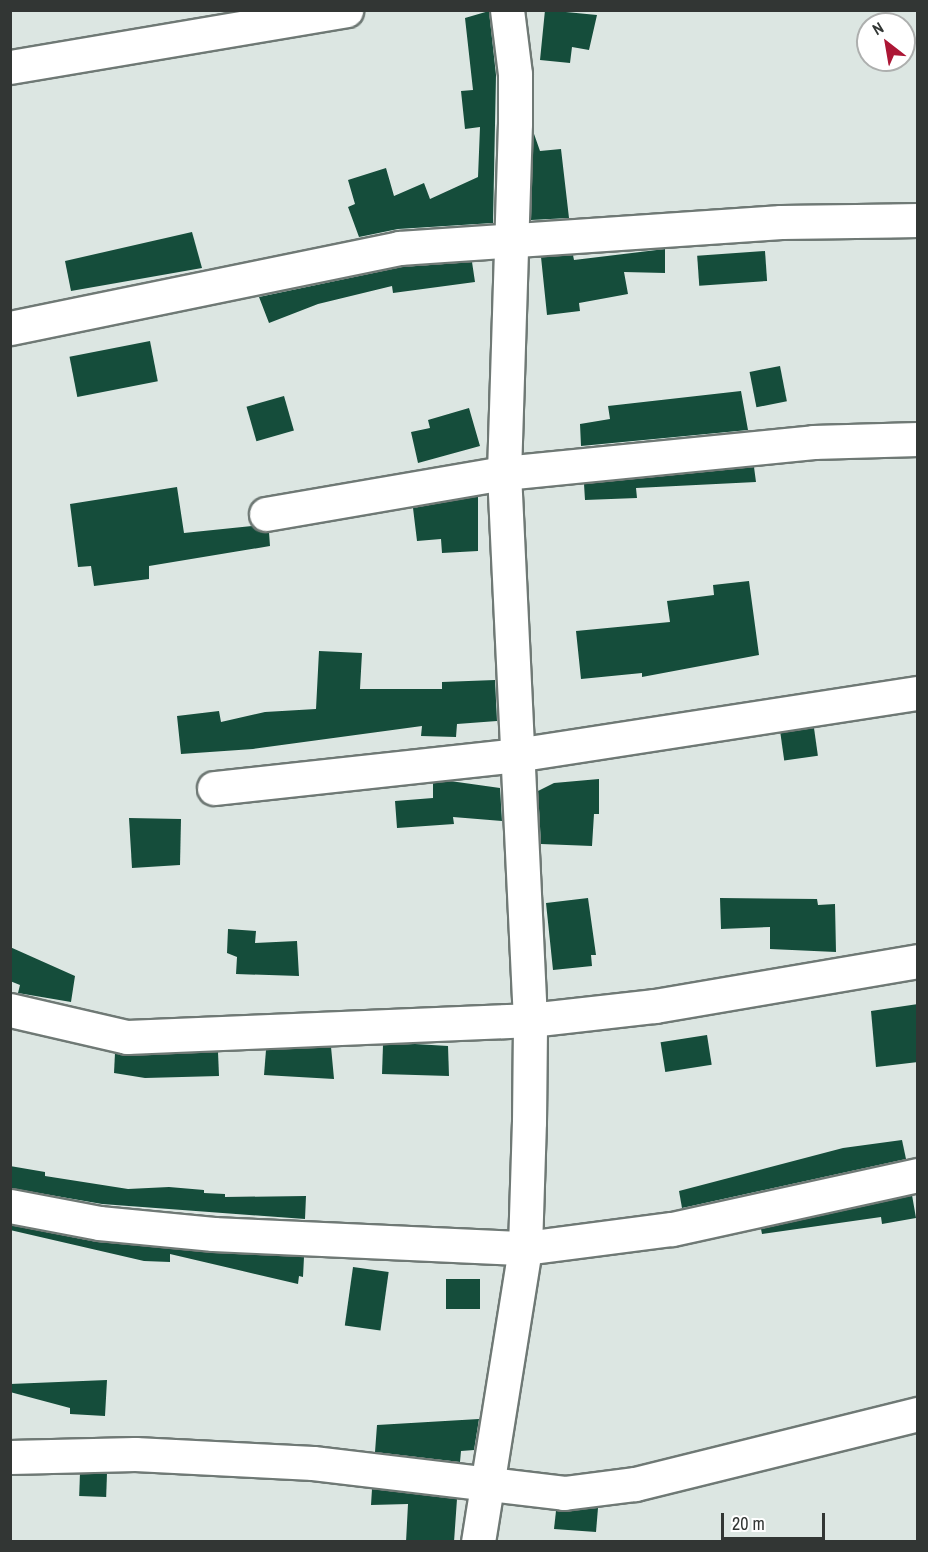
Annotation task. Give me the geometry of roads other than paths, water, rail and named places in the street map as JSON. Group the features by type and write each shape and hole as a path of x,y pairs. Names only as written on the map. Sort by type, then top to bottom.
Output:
{"street":[{"path":"10,67 346,10"},
{"path":"478,1542 525,1248 530,1020 504,473 515,74 507,10"},
{"path":"10,328 364,254 457,242 511,241 781,222 918,220"},
{"path":"266,514 504,473 813,442 918,439"},
{"path":"214,788 516,755 918,693"},
{"path":"10,1011 127,1037 530,1020 655,1006 918,961"},
{"path":"10,1206 99,1223 213,1234 525,1248 672,1229 918,1175"},
{"path":"10,1457 135,1454 301,1463 487,1487 564,1493 635,1484 918,1414"}]}
